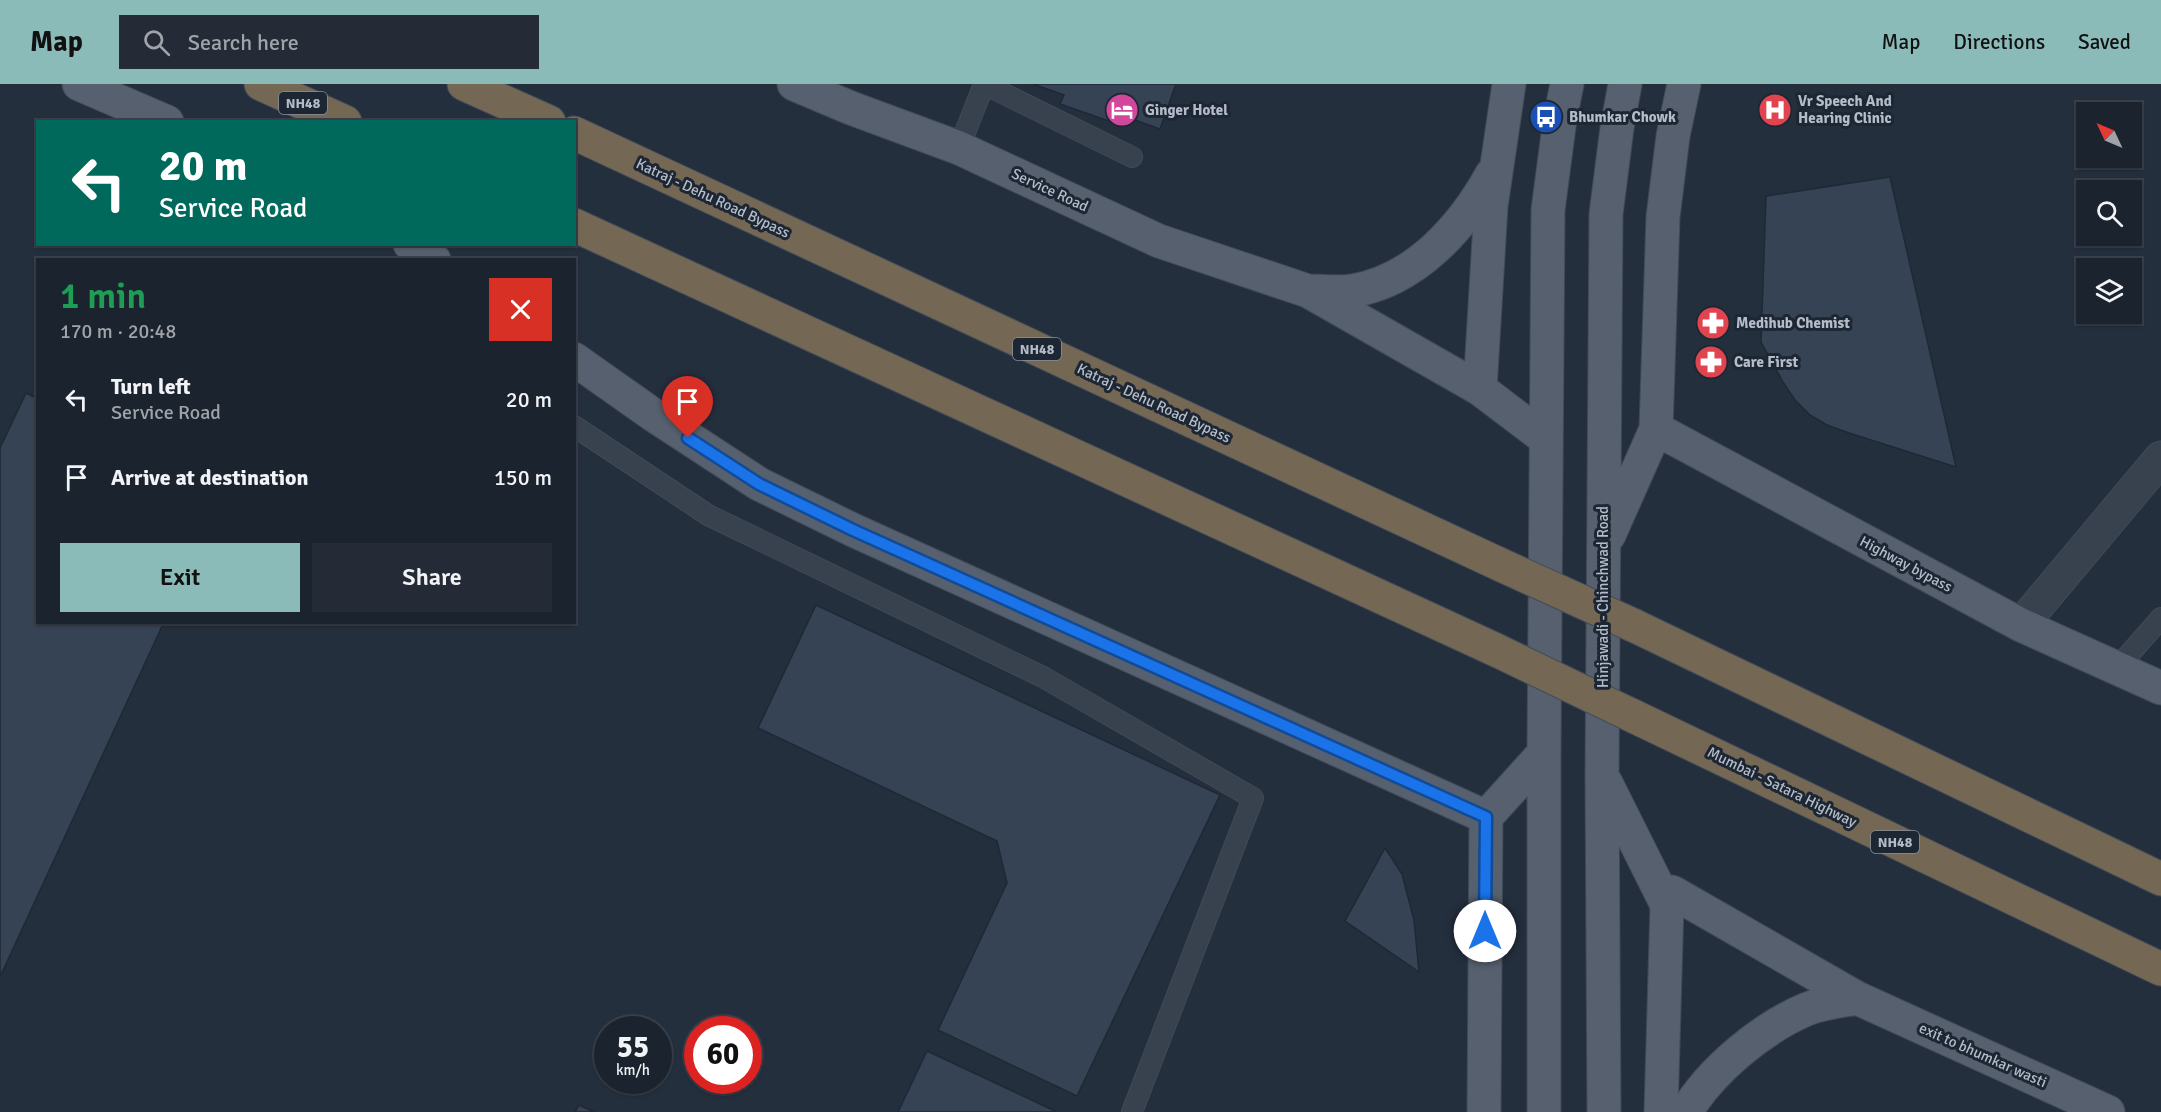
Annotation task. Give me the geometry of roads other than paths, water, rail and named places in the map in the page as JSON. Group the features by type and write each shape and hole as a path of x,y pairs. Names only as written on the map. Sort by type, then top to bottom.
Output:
{"highway":[{"name":"NH48","path":"261,84 341,120"},
{"path":"464,84 545,120"},
{"name":"Katraj - Dehu Road Bypass","path":"576,135 1635,626 2161,879"},
{"name":"Mumbai - Satara Highway","path":"576,226 1496,650 2161,969"}],"main road":[{"path":"79,84 162,120"},
{"name":"Service Road","path":"794,84 959,148 1159,241 1308,291"},
{"path":"1480,389 1491,206 1509,84"},
{"path":"1544,1112 1548,210 1560,118 1567,84"},
{"name":"Hinjawadi - Chinchwad Road","path":"1604,1112 1602,776 1606,214 1625,84"},
{"path":"1604,546 1656,429 1663,217 1673,136 1684,84"},
{"path":"1308,291 1359,289 1397,275 1422,260 1461,221 1478,200 1497,165"},
{"path":"413,246 431,258"},
{"path":"1308,291 1480,389 1546,439"},
{"path":"576,360 652,414 770,489 863,535 1486,817"},
{"name":"Highway bypass","path":"1656,429 2021,625 2161,688"},
{"path":"1484,1112 1486,817 1544,753"},
{"path":"1602,776 1667,905 1661,1112"},
{"name":"exit to bhumkar wasti","path":"1672,892 1857,998 2108,1112"},
{"path":"1686,1112 1692,1101 1752,1040 1780,1022 1810,1008 1857,998"}],"street":[{"path":"2021,625 2161,458"}],"lane":[{"path":"959,148 984,84 1132,157"},
{"path":"576,427 708,515 1043,677 1253,798 1132,1112"},
{"path":"2117,668 2161,618"}],"place":[{"name":"Ginger Hotel","path":"1122,110"},
{"name":"Vr Speech And Hearing Clinic","path":"1775,110"},
{"name":"Bhumkar Chowk","path":"1546,117"},
{"name":"Medihub Chemist","path":"1713,323"},
{"name":"Care First","path":"1711,362"}]}
